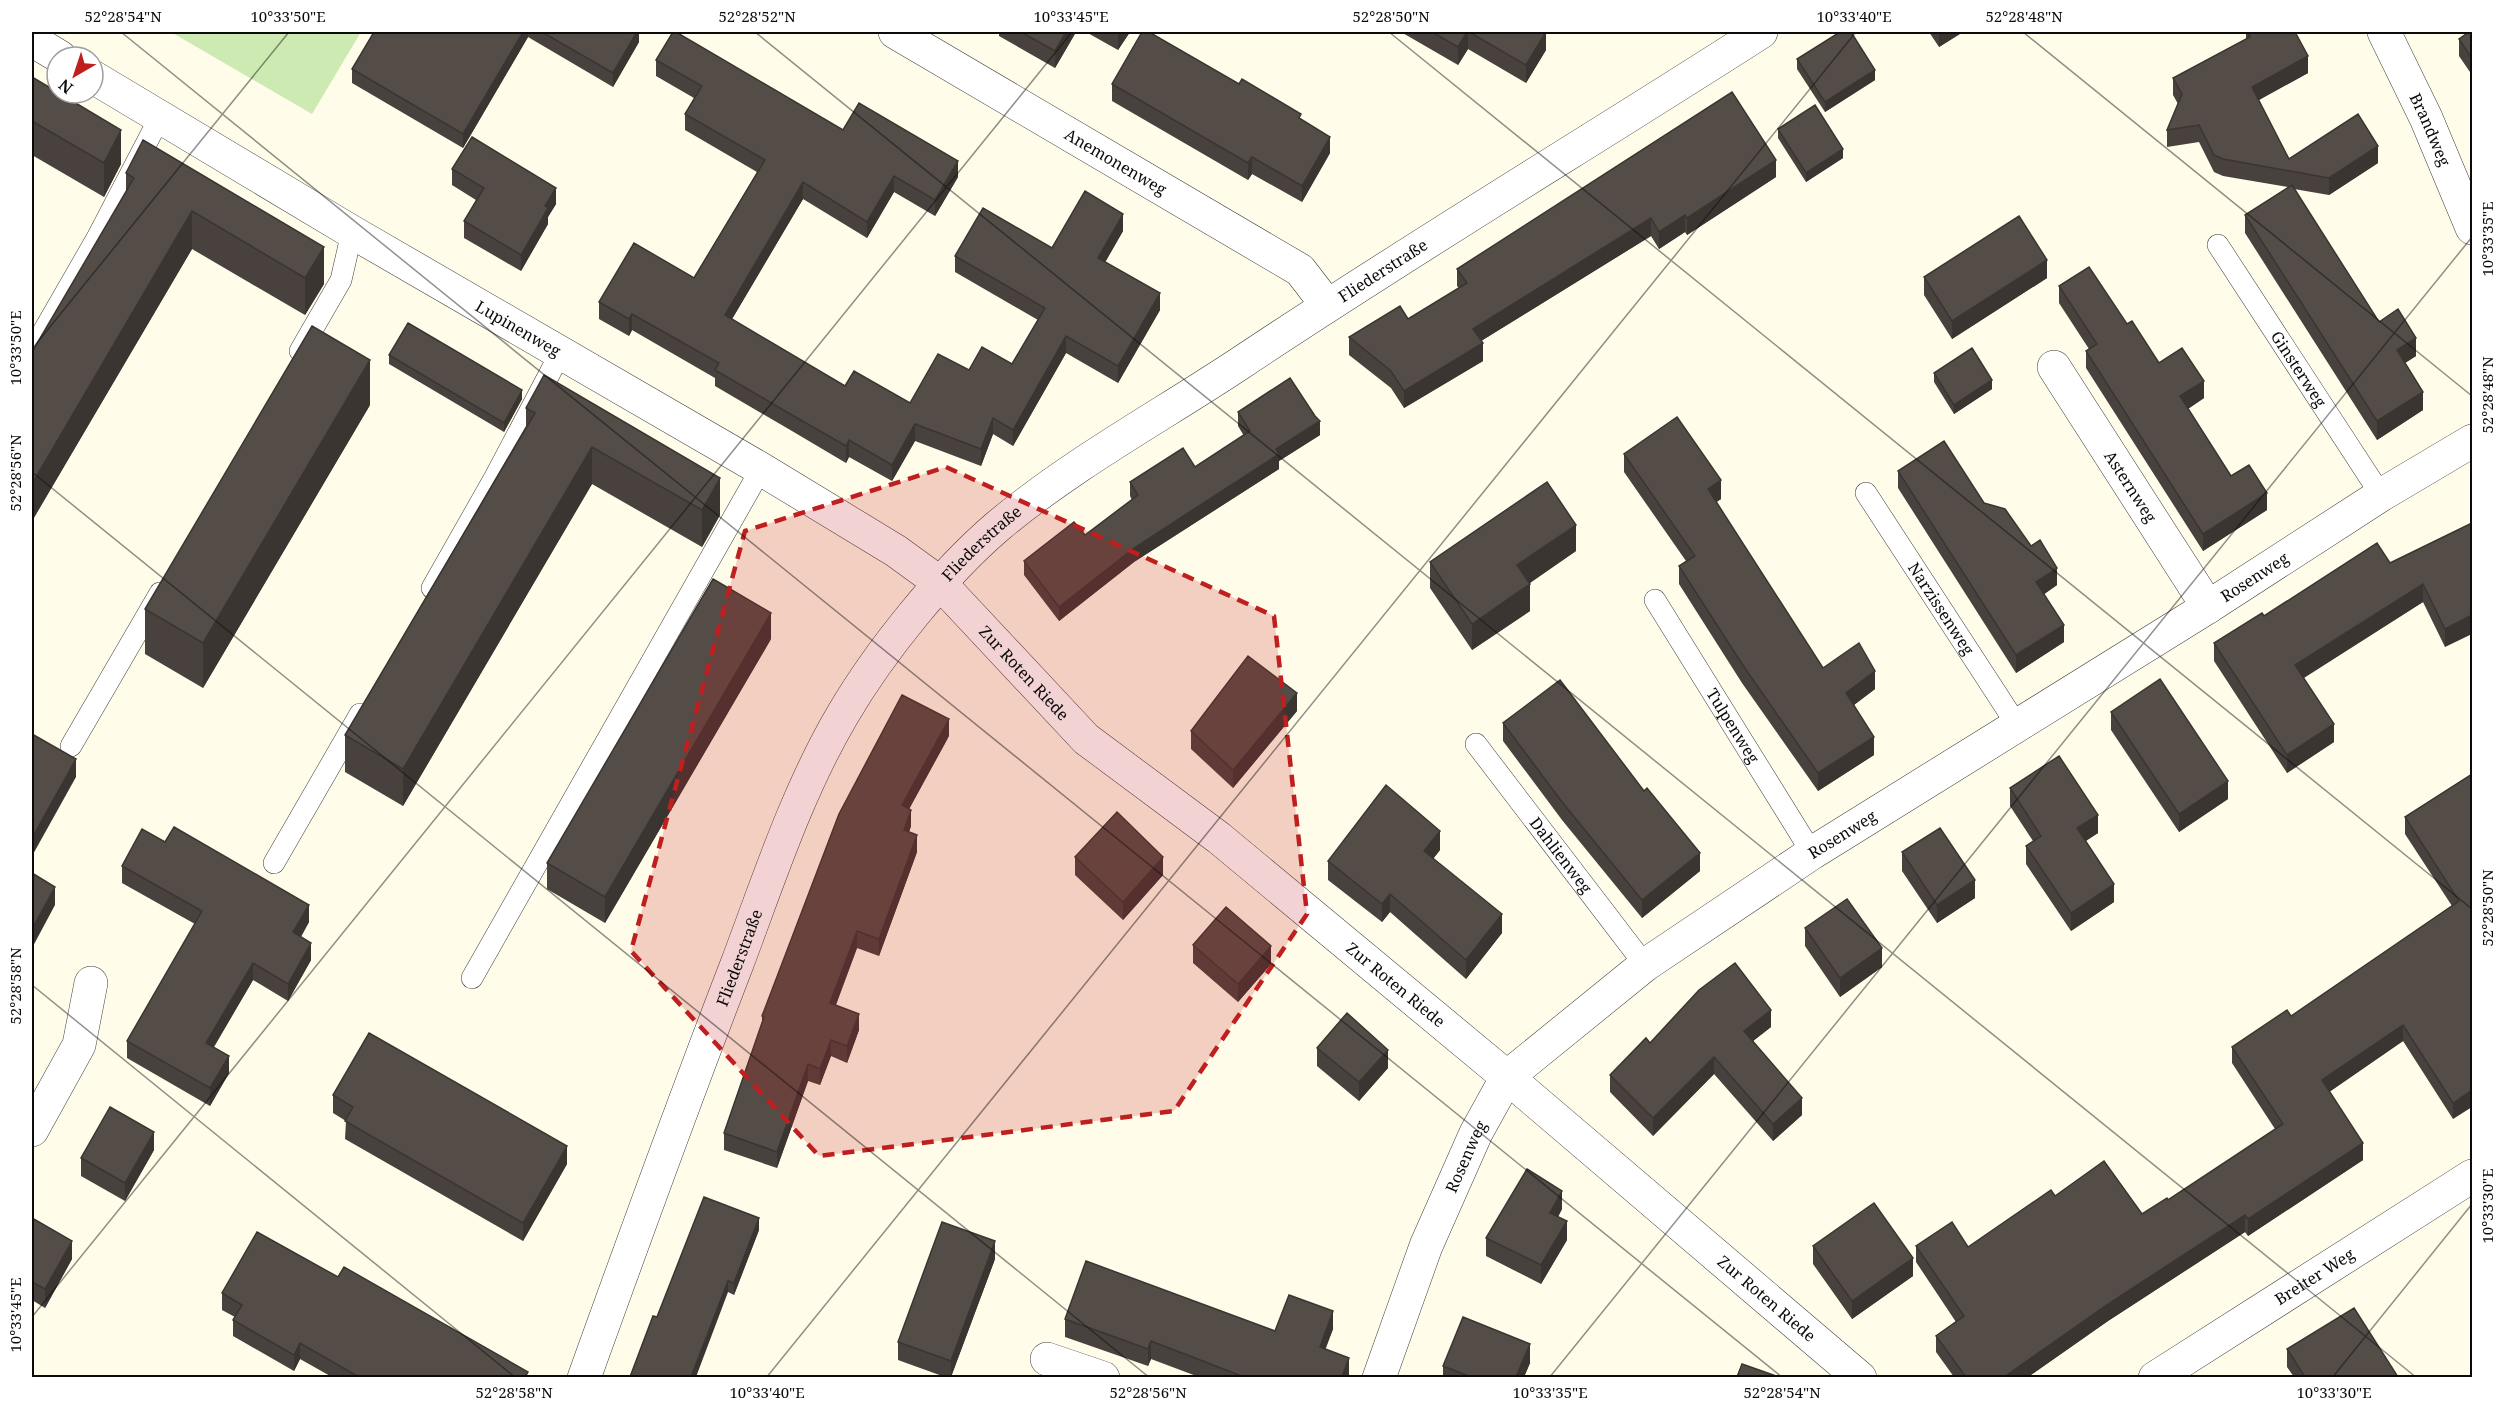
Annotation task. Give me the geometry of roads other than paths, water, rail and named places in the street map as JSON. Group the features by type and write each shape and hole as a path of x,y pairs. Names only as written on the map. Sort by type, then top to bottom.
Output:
{"street":[{"name":"Anemonenweg","path":"895,32 1300,270 1327,305"},
{"name":"Fliederstraße","path":"584,1377 685,1099 801,794 844,712 885,653 940,583 997,527 1062,478 1327,305 1761,32"},
{"name":"Brandweg","path":"2384,32 2426,118 2472,228"},
{"path":"32,40 45,48"},
{"name":"Lupinenweg","path":"105,84 352,232 761,469 896,551 940,583"},
{"name":"Asternweg","path":"2054,367 2208,607"},
{"name":"Rosenweg","path":"1379,1377 1426,1246 1476,1133 1507,1077 1645,964 1812,853 2208,607 2380,495 2472,441"},
{"name":"Zur Roten Riede","path":"940,583 1086,739 1219,838 1507,1077 1860,1377"},
{"path":"32,1130 79,1045 91,983"},
{"name":"Breiter Weg","path":"2156,1377 2472,1176"},
{"path":"1047,1359 1103,1377"}],"lane":[{"path":"32,351 97,238 160,117"},
{"path":"287,373 341,280 352,232"},
{"name":"Ginsterweg","path":"2218,245 2380,495"},
{"path":"420,609 495,477 561,352"},
{"path":"472,978 761,469"},
{"name":"Narzissenweg","path":"1866,493 2017,725"},
{"path":"71,746 167,580"},
{"name":"Tulpenweg","path":"1655,600 1812,853"},
{"path":"274,863 367,701"},
{"name":"Dahlienweg","path":"1476,744 1645,964"}]}
